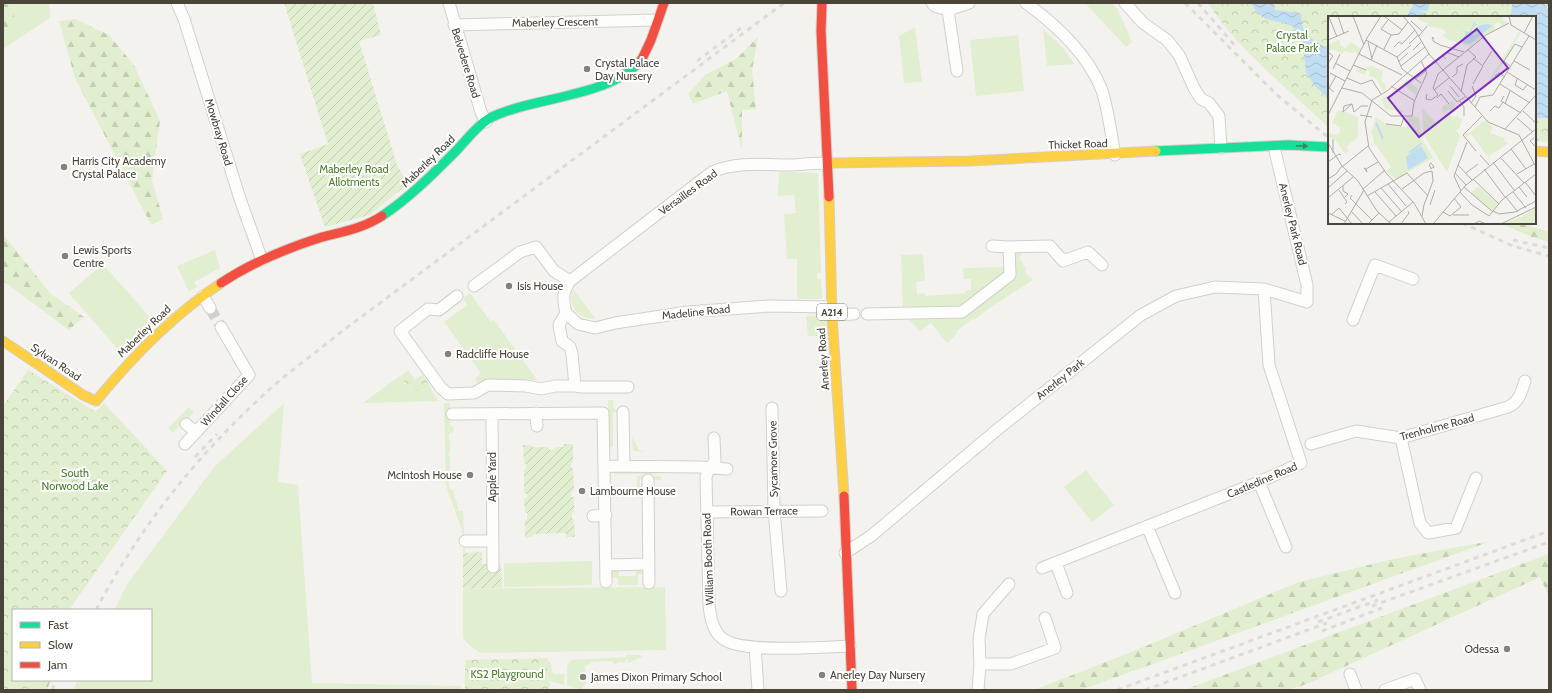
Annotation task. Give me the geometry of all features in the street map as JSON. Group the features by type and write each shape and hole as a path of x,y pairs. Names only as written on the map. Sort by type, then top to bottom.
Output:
{"street":[{"name":"Mowbray Road","path":"177,3 184,19 240,199 262,260"},
{"name":"Belvedere Road","path":"449,3 454,25 481,112 486,122"},
{"name":"Maberley Road","path":"96,401 137,352 163,326 203,296 262,260 300,245 358,228 379,219 413,192 486,122 498,115 581,91 619,77 633,69 640,61 664,3"},
{"name":"Anerley Road","path":"822,3 832,311 845,516 845,553 852,690"},
{"path":"932,3 935,6 948,10 969,3"},
{"path":"1026,3 1040,13 1063,36 1087,64 1095,76 1102,89 1115,155"},
{"path":"1125,3 1143,23 1168,40 1179,55 1195,90 1201,99 1209,103 1219,116 1221,148"},
{"path":"948,10 957,72"},
{"name":"Maberley Crescent","path":"454,25 656,20"},
{"name":"Thicket Road","path":"828,163 970,161 1115,155 1288,145 1328,147"},
{"name":"Anerley Park Road","path":"1274,147 1307,285 1306,302"},
{"path":"1536,151 1549,152"},
{"name":"Versailles Road","path":"570,281 712,172 723,168 744,164 795,165 828,163"},
{"path":"992,246 1050,246 1063,261 1088,252 1102,265"},
{"path":"867,314 962,312 1010,276 1009,246"},
{"path":"474,286 520,252 536,247 554,271 570,281 565,288 563,300 566,313 559,325 562,340 570,347 572,354 575,386"},
{"path":"1353,320 1375,265 1412,279"},
{"name":"Anerley Park","path":"845,553 870,536 998,429 1141,315 1176,296 1214,287 1264,290 1306,302"},
{"name":"Castledine Road","path":"1042,568 1259,482 1301,463 1269,365 1264,290"},
{"path":"203,296 210,308"},
{"path":"457,296 439,310 428,309 400,331 441,388 448,394 474,393 488,385 526,386 541,389 555,386 628,387"},
{"name":"Madeline Road","path":"566,313 578,324 595,328 615,323 688,312 769,306 854,314"},
{"name":"Windall Close","path":"185,444 249,375 221,327"},
{"name":"Sylvan Road","path":"3,341 83,395 96,401"},
{"name":"Trenholme Road","path":"1311,444 1356,431 1401,438 1515,404 1525,382"},
{"name":"Sycamore Grove","path":"772,408 774,510 781,591"},
{"path":"623,412 624,466"},
{"path":"536,413 537,426"},
{"path":"452,414 603,413 607,565 606,582"},
{"name":"Apple Yard","path":"492,414 493,567"},
{"name":"Windall Close","path":"186,424 196,432"},
{"name":"William Booth Road","path":"714,438 715,462 709,468 706,477 710,617 722,638 735,644 755,647 850,646"},
{"path":"1401,438 1420,523 1428,533 1456,528 1476,478"},
{"path":"605,466 727,469"},
{"path":"648,480 649,582"},
{"path":"1259,482 1286,547"},
{"name":"Rowan Terrace","path":"707,512 774,510 822,511"},
{"path":"593,516 606,515"},
{"path":"1147,526 1175,593"},
{"path":"465,541 492,541"},
{"path":"1056,563 1067,593"},
{"path":"607,565 649,564"},
{"path":"978,690 980,664 979,639 983,614 1009,584"},
{"path":"980,664 1011,664 1055,648 1045,618"},
{"path":"755,647 758,690"},
{"path":"1350,674 1356,690"},
{"path":"1385,690 1415,679 1420,690"}],"green space":[{"path":"3,3 14,3 14,21 3,36"},
{"path":"14,3 49,3 50,18 3,49 3,36 14,21"},
{"name":"Maberley Road Allotments","path":"284,3 373,3 381,35 359,41 397,165 408,184 369,215 325,227 300,154 328,144"},
{"path":"1085,3 1112,3 1118,10 1132,42 1126,47"},
{"name":"Crystal Palace Park","path":"1208,3 1549,3 1549,142 1536,141 1536,16 1328,16 1328,127 1249,54 1220,21"},
{"path":"75,19 109,35 134,65 160,121 152,180 163,219 151,225 75,78 59,21"},
{"path":"915,27 922,82 904,83 899,36"},
{"path":"1043,29 1063,48 1075,64 1047,66"},
{"path":"1018,35 1024,91 976,96 970,40"},
{"path":"758,37 752,71 756,109 742,110 742,151 727,91 693,104 688,94 705,75 736,59"},
{"path":"779,172 818,173 821,273 817,273 818,279 821,279 822,299 797,299 797,259 787,259 784,214 796,213 794,195 778,196"},
{"path":"1502,224 1524,224 1549,232 1549,242 1532,237"},
{"path":"3,234 51,294 84,317 69,330 3,281"},
{"path":"1019,248 1021,256 1019,258 1026,269 1024,270 1033,280 974,320 973,318 956,332 957,334 947,343 931,323 920,331 905,316 962,314 1008,280 1011,255"},
{"path":"215,250 220,268 194,282 197,287 189,292 177,266"},
{"path":"923,254 925,281 916,282 917,294 925,293 925,296 965,293 965,291 971,290 971,279 964,279 963,268 1007,267 1006,276 961,310 903,310 901,255"},
{"path":"103,264 154,322 120,352 69,293"},
{"path":"573,289 595,318 583,317 575,310 572,301"},
{"path":"470,293 491,322 494,320 537,380 488,379 478,383 475,379 481,373 444,322 467,305 463,298"},
{"path":"806,316 828,316 829,336 808,336"},
{"name":"South Norwood Lake","path":"28,370 96,412 104,403 167,471 70,609 12,609 12,681 36,681 32,690 3,690 3,406"},
{"path":"408,370 415,380 423,374 430,387 419,391 408,386 401,376"},
{"path":"401,375 403,382 414,389 421,391 430,387 438,401 363,403"},
{"path":"608,400 613,400 614,410 619,410 619,412 613,412 613,447 609,447"},
{"path":"284,403 278,482 298,485 312,683 461,686 461,690 73,690 78,681 152,681 152,609 115,609 128,583 214,467"},
{"path":"444,403 450,403 450,426 453,426 454,431 449,434 449,488 453,490 459,511 463,511 465,553 463,553 462,530 446,486"},
{"path":"189,407 194,412 173,433 168,428"},
{"path":"632,437 639,450 645,452 633,451"},
{"path":"564,444 573,444 573,462 571,463 571,468 573,468 574,491 571,492 571,497 574,497 574,512 572,513 572,519 574,519 575,537 566,537 566,533 533,534 533,537 525,538 525,520 527,520 527,513 525,513 524,499 527,498 527,494 524,493 524,470 526,469 526,464 524,464 523,445 531,445 532,447 549,447 549,450 555,449 555,447 564,447"},
{"path":"1086,470 1114,505 1092,522 1064,487"},
{"path":"616,472 656,472 656,474 613,474"},
{"path":"637,476 661,476 661,480 640,479 641,497 637,497"},
{"path":"1491,541 1081,690 1034,690 1129,653 1299,582 1393,559"},
{"path":"482,552 482,564 501,564 502,588 463,589 463,553"},
{"path":"1549,554 1549,597 1540,577 1307,684 1288,690 1184,690"},
{"path":"592,561 592,585 504,587 504,563"},
{"path":"619,569 619,576 636,576 636,571 642,571 642,569 645,574 638,574 638,585 618,585 618,578 611,577 613,572"},
{"path":"665,587 666,650 481,653 470,646 463,638 463,589"},
{"path":"626,655 641,655 642,657 628,663 627,657 625,663 620,662 615,664 612,661 592,662 585,667 586,683 581,690 567,685 567,666 571,660 626,657"},
{"name":"KS2 Playground","path":"548,658 547,674 550,685 548,690 465,690 465,660"},
{"path":"550,661 553,674 565,674 564,685 549,681 547,674 547,662"},
{"path":"19,681 51,681 47,690 14,690"}],"water":[{"path":"1251,3 1274,3 1275,10 1299,13 1302,15 1302,26 1307,34 1325,47 1328,46 1328,98 1314,85 1306,72 1303,45 1296,36 1294,27 1265,18 1255,10"},
{"path":"1413,3 1430,3 1427,11 1416,10 1426,13 1426,16 1407,16"},
{"path":"1512,3 1544,3 1549,11 1549,118 1536,118 1536,16 1511,16"}],"tunnel":[{"path":"210,308 221,327"}],"railway":[{"path":"97,609 132,549 173,492 219,438 287,374 341,332 784,3"},
{"path":"1185,3 1277,95 1328,137"},
{"path":"1198,3 1237,48"},
{"path":"697,61 745,25"},
{"path":"1464,224 1513,246 1549,256"},
{"path":"1513,240 1549,248"},
{"path":"195,457 217,434"},
{"path":"1117,690 1549,531"},
{"path":"1372,606 1549,542"},
{"path":"1318,622 1378,600"},
{"path":"1322,631 1382,608"},
{"path":"1145,690 1327,623"},
{"path":"52,690 56,681"}],"traffic: fast":[{"path":"382,216 402,202 420,186 485,121 508,111 571,95 611,82 628,72 642,59"},
{"path":"1156,151 1288,145 1328,147"}],"traffic: slow":[{"path":"828,163 970,161 1156,151"},
{"path":"1536,151 1549,152"},
{"path":"829,197 832,315 844,496"},
{"path":"3,341 83,395 96,401 124,368 154,337 203,295 221,283"}],"traffic: jam":[{"path":"642,59 651,40 664,3"},
{"path":"822,3 821,31 829,197"},
{"path":"221,283 244,269 281,252 319,238 359,227 382,216"},
{"path":"844,496 852,690"}],"place":[{"name":"Crystal Palace Day Nursery","path":"587,69"},
{"name":"Harris City Academy Crystal Palace","path":"64,167"},
{"name":"Lewis Sports Centre","path":"65,256"},
{"name":"Isis House","path":"509,286"},
{"name":"Radcliffe House","path":"448,354"},
{"name":"McIntosh House","path":"470,475"},
{"name":"Lambourne House","path":"582,491"},
{"name":"Odessa","path":"1507,649"},
{"name":"Anerley Day Nursery","path":"822,675"},
{"name":"James Dixon Primary School","path":"583,677"}]}
